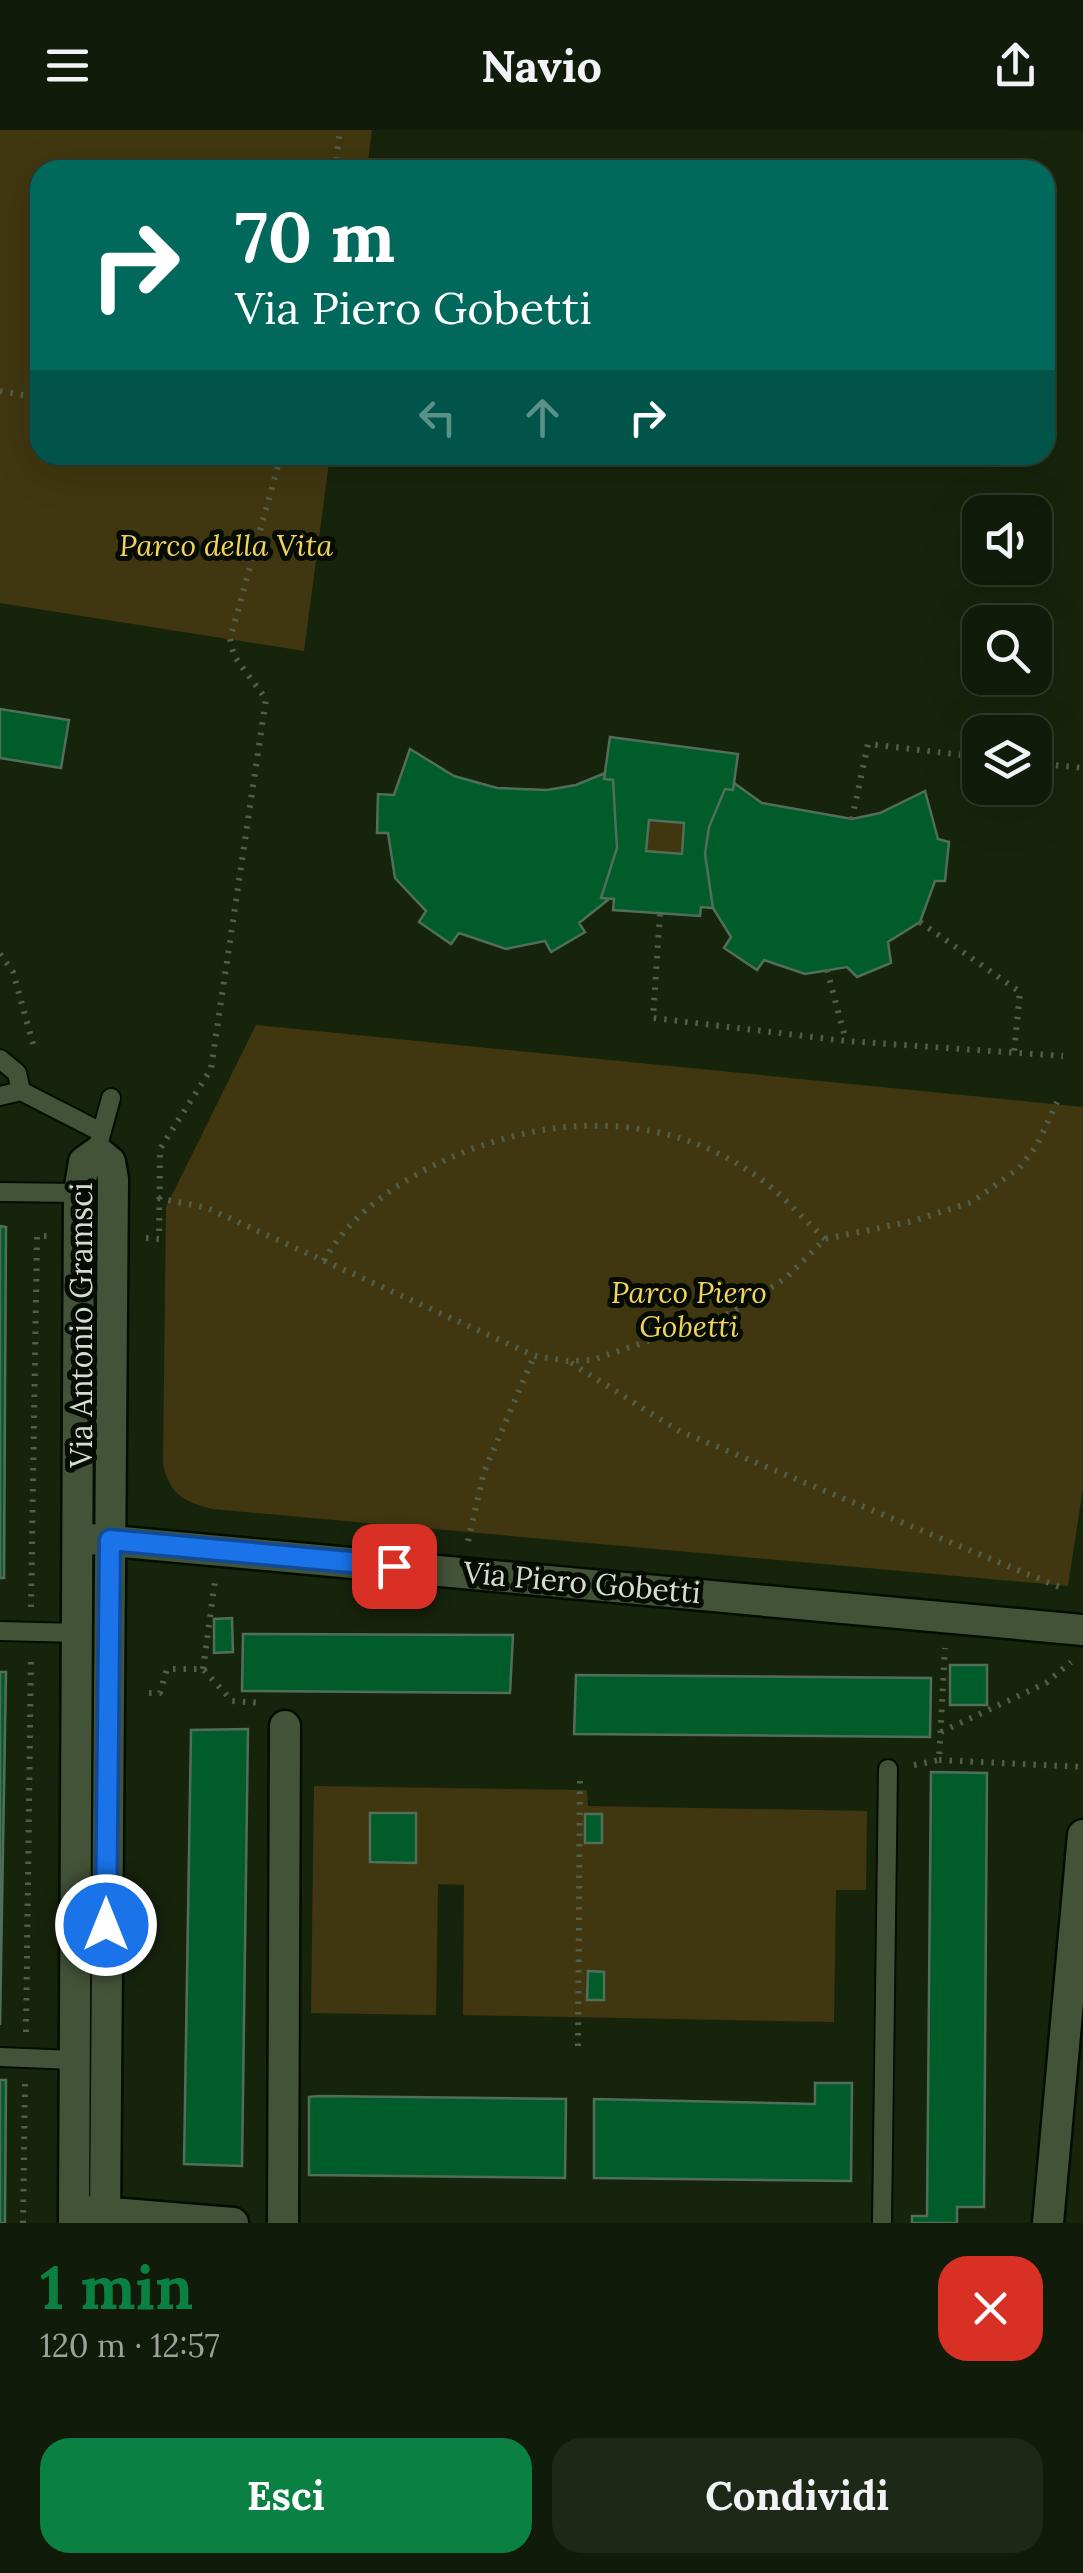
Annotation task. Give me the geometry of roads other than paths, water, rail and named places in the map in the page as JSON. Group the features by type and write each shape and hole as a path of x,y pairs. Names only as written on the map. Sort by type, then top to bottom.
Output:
{"street":[{"name":"Via Antonio Gramsci","path":"90,2217 74,2060 78,1633 95,1539 79,1193 84,1162 99,1142 113,1170 95,1539 90,2217"},
{"name":"Via Piero Gobetti","path":"95,1539 1083,1630"},
{"path":"283,2223 285,1726"},
{"path":"1048,2223 1083,1835"},
{"path":"90,2217 233,2223"}],"lane":[{"path":"0,1059 17,1073 27,1094 99,1142 111,1098"},
{"path":"0,1096 27,1094"},
{"path":"0,1192 79,1193"},
{"path":"0,1631 78,1633"},
{"path":"882,2223 888,1769"},
{"path":"0,2057 74,2060"}],"park label":[{"name":"Parco della Vita","path":"226,546"},
{"name":"Parco Piero Gobetti","path":"689,1310"}]}
